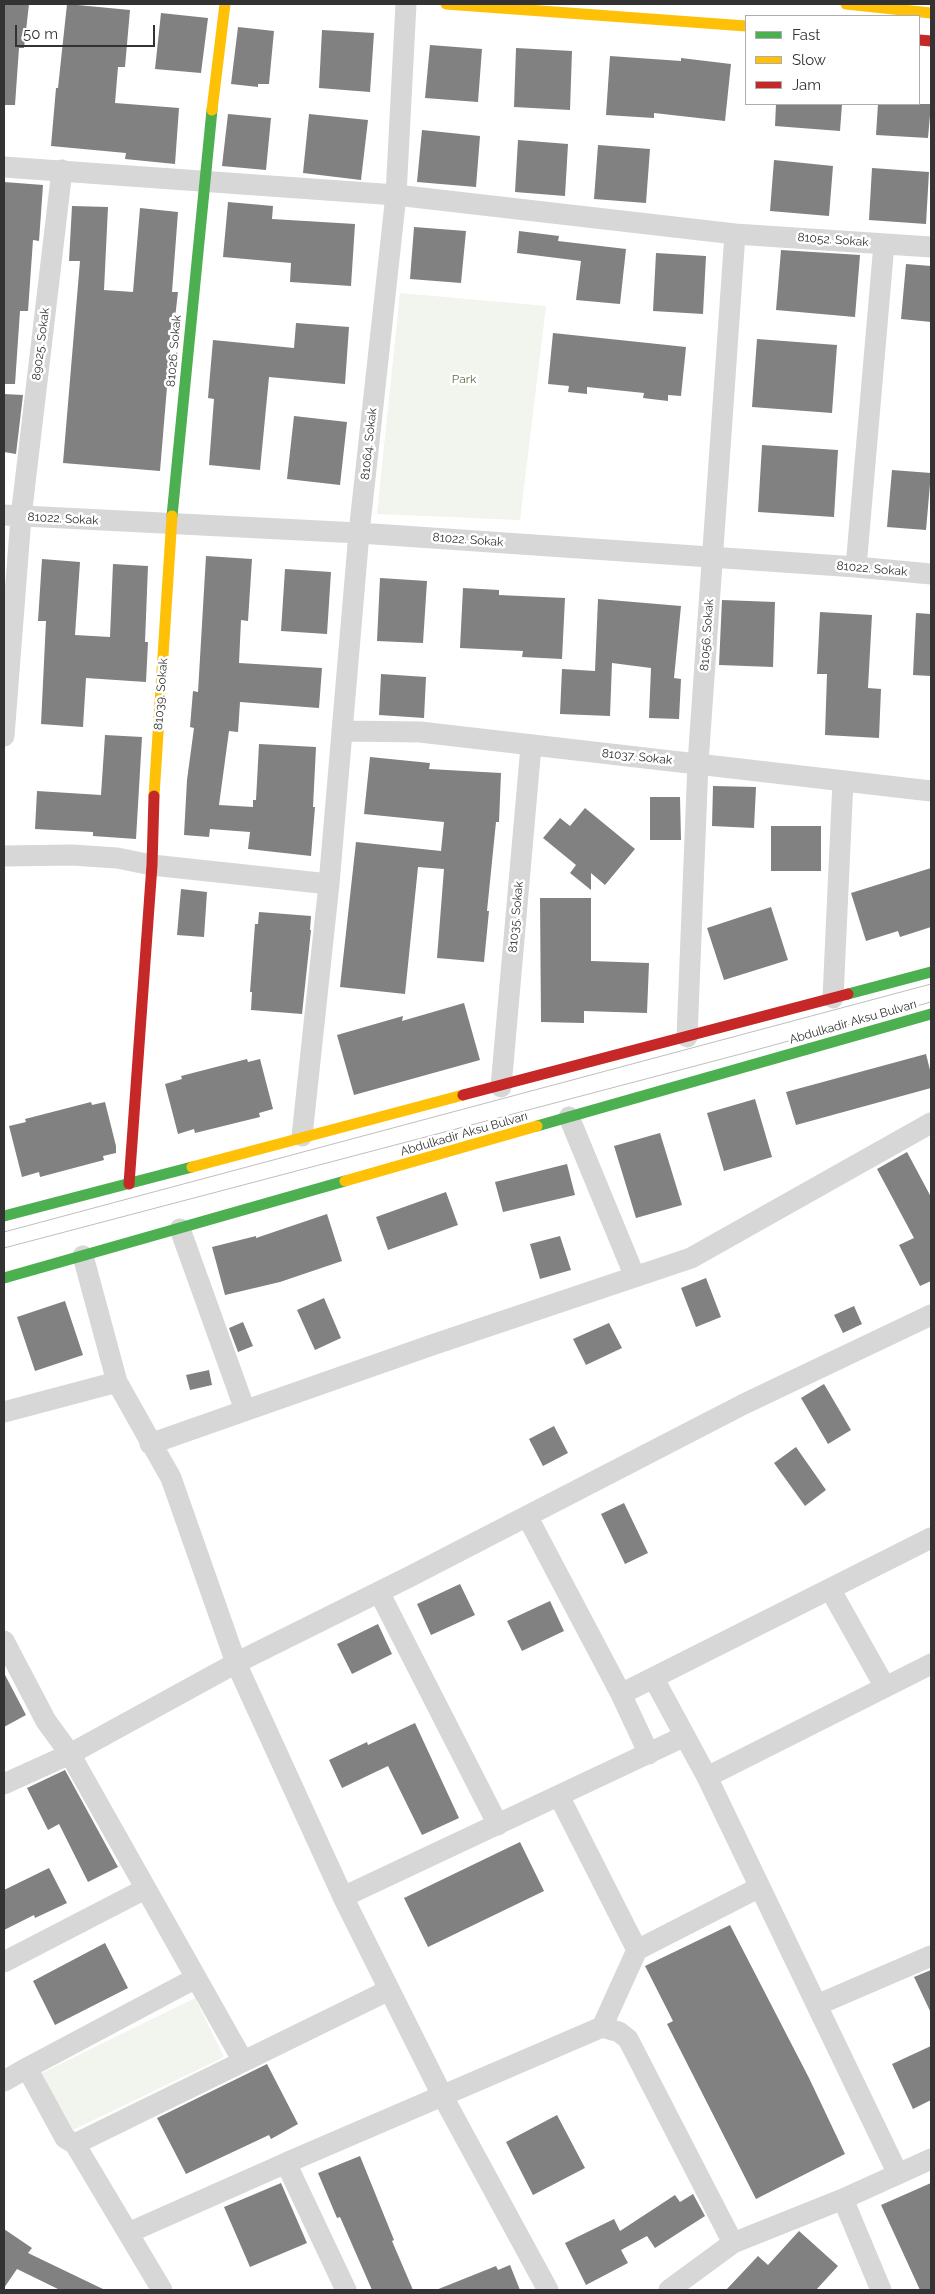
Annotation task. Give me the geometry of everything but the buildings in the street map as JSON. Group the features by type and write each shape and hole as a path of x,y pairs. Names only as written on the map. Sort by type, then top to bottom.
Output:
{"main road":[{"name":"81026. Sokak","path":"171,524 204,181 225,4"},
{"path":"446,4 745,26"},
{"path":"846,4 931,13"},
{"name":"81039. Sokak","path":"129,1184 152,865 152,833 171,524"},
{"path":"4,1216 129,1184 302,1136 501,1087 931,972"},
{"name":"Abdulkadir Aksu Bulvarı","path":"4,1278 569,1117 930,1019"}],"street":[{"name":"81064. Sokak","path":"302,1136 329,884 359,533 396,195 406,4"},
{"name":"81052. Sokak","path":"4,167 396,195 735,234 931,247"},
{"name":"89025. Sokak","path":"12,516 62,170"},
{"name":"81056. Sokak","path":"687,1037 698,764 735,234"},
{"path":"856,566 884,244"},
{"name":"81022. Sokak","path":"12,516 359,533 856,566 931,574"},
{"path":"4,736 12,516"},
{"name":"81037. Sokak","path":"342,731 420,732 931,791"},
{"name":"81035. Sokak","path":"501,1087 531,746"},
{"path":"833,998 843,781"},
{"path":"4,856 72,855 117,858 152,865 329,884"},
{"path":"569,1117 635,1277"},
{"path":"150,1444 691,1258 931,1123"},
{"path":"180,1229 245,1410"},
{"path":"83,1256 117,1382 150,1444 171,1478 236,1664 343,1897 389,1990 442,2096 548,2290"},
{"path":"4,1784 70,1754 236,1664 744,1404 931,1315"},
{"path":"4,1412 117,1382"},
{"path":"527,1516 621,1694 649,1754"},
{"path":"621,1694 931,1538"},
{"path":"830,1589 885,1687"},
{"path":"379,1592 498,1825"},
{"path":"4,1641 46,1720 70,1754 243,2061"},
{"path":"707,1777 931,1664"},
{"path":"654,1679 707,1777 898,2174"},
{"path":"343,1897 685,1736"},
{"path":"558,1796 637,1950"},
{"path":"602,2027 637,1950 760,1887"},
{"path":"4,1962 145,1889"},
{"path":"816,2005 931,1956"},
{"path":"4,2081 196,1978"},
{"path":"75,2144 389,1990"},
{"path":"128,2233 602,2027 620,2032 628,2039 733,2243"},
{"path":"27,2068 65,2138 75,2144 162,2290"},
{"path":"669,2290 733,2243 843,2199 931,2158"},
{"path":"286,2163 346,2290"},
{"path":"843,2199 881,2290"}],"green space":[{"name":"Park","path":"400,293 546,306 520,520 377,514"},
{"path":"195,1998 224,2057 71,2131 42,2073"}],"tram line":[{"path":"4,1232 931,984"},
{"path":"4,1248 931,1002"}],"traffic: fast":[{"path":"172,516 212,110"},
{"path":"848,994 931,972"},
{"path":"537,1126 931,1014"},
{"path":"4,1216 192,1167"},
{"path":"4,1278 345,1181"}],"traffic: slow":[{"path":"212,110 225,4"},
{"path":"446,4 745,26"},
{"path":"846,4 931,13"},
{"path":"154,796 172,516"},
{"path":"192,1167 463,1095"},
{"path":"345,1181 537,1126"}],"traffic: jam":[{"path":"920,40 931,41"},
{"path":"129,1184 152,865 154,796"},
{"path":"463,1095 848,994"}]}
